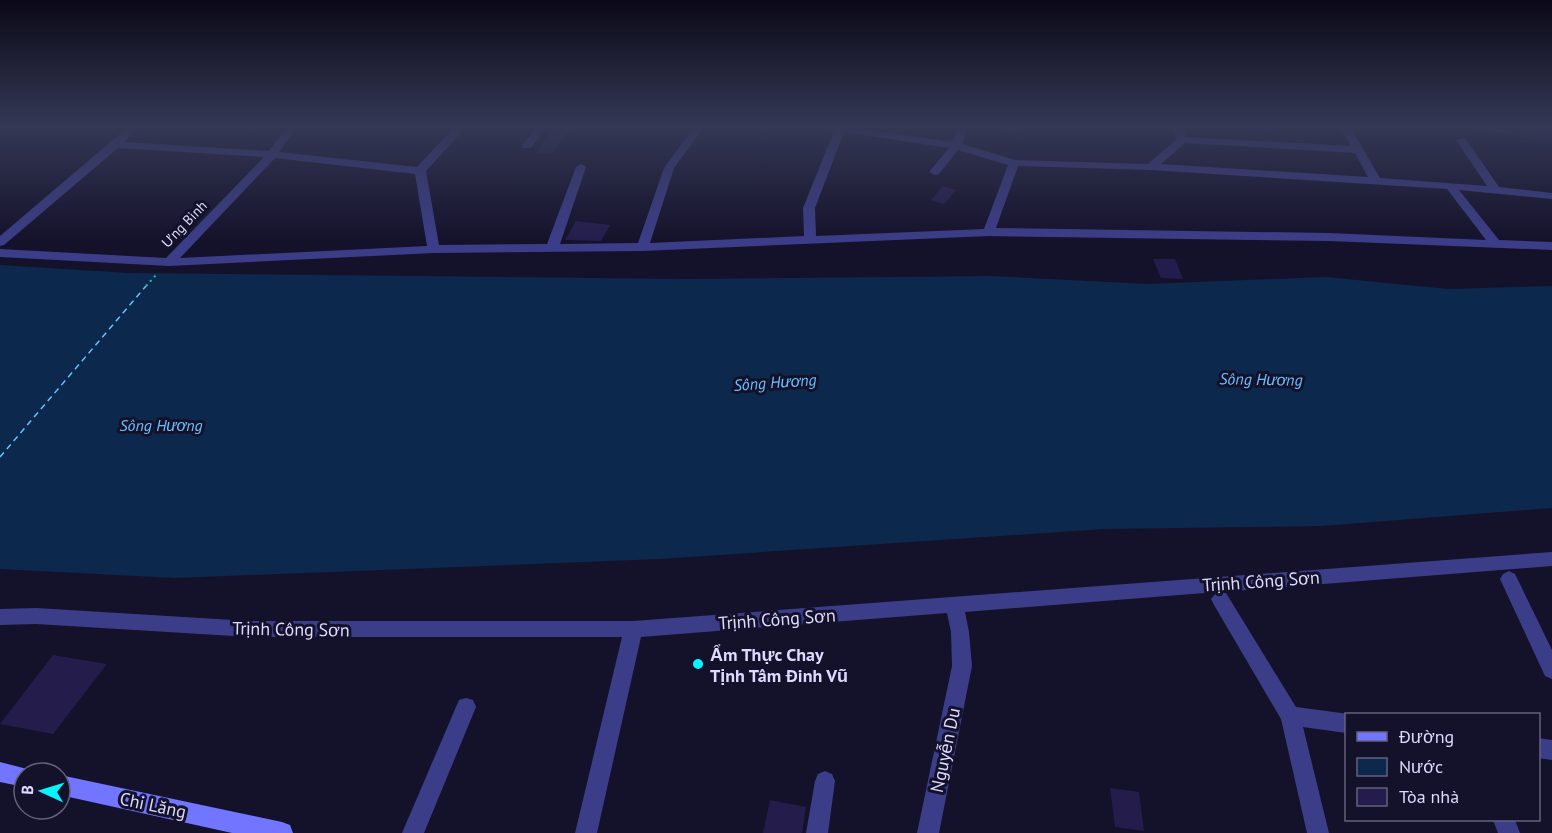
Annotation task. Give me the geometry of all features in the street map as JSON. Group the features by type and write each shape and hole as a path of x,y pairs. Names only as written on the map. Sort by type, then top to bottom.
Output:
{"street":[{"path":"0,242 90,166"},
{"name":"Ưng Bình","path":"169,262 262,166"},
{"path":"373,166 420,171"},
{"path":"420,171 425,166"},
{"path":"552,248 581,166"},
{"path":"643,247 671,166"},
{"path":"810,240 809,208 822,166"},
{"path":"935,172 940,166"},
{"path":"989,232 1013,166"},
{"path":"1112,166 1449,186 1552,196"},
{"path":"1367,166 1376,181"},
{"path":"1479,166 1495,190"},
{"path":"420,171 434,249"},
{"path":"1449,186 1495,243"},
{"path":"0,253 169,262 434,249 643,247 989,232 1259,235 1552,246"},
{"name":"Trịnh Công Sơn","path":"0,617 36,616 250,630 633,630 1552,559"},
{"path":"1509,579 1552,670"},
{"path":"1220,599 1290,716 1318,833"},
{"name":"Nguyễn Du","path":"928,833 962,666 960,632 954,605"},
{"path":"586,833 633,630"},
{"path":"413,833 466,707"},
{"path":"1290,716 1345,723"},
{"path":"817,833 825,781"},
{"name":"Chi Lăng","path":"72,788 280,833"}],"water":[{"name":"Sông Hương","path":"0,265 129,273 686,279 993,276 1147,284 1326,277 1448,289 1552,286 1552,508 1322,526 1105,529 660,559 175,578 0,569"}],"building":[{"path":"943,186 956,190 944,204 931,200"},
{"path":"576,221 610,225 601,241 565,240"},
{"path":"1153,259 1175,259 1183,279 1161,278"},
{"path":"53,655 107,664 53,734 0,724"},
{"path":"1110,788 1139,792 1144,831 1115,827"},
{"path":"770,800 806,807 802,833 763,833"}],"ferry route":[{"path":"0,457 146,286"}],"place":[{"name":"Ẩm Thực Chay Tịnh Tâm Đinh Vũ","path":"698,664"}]}
